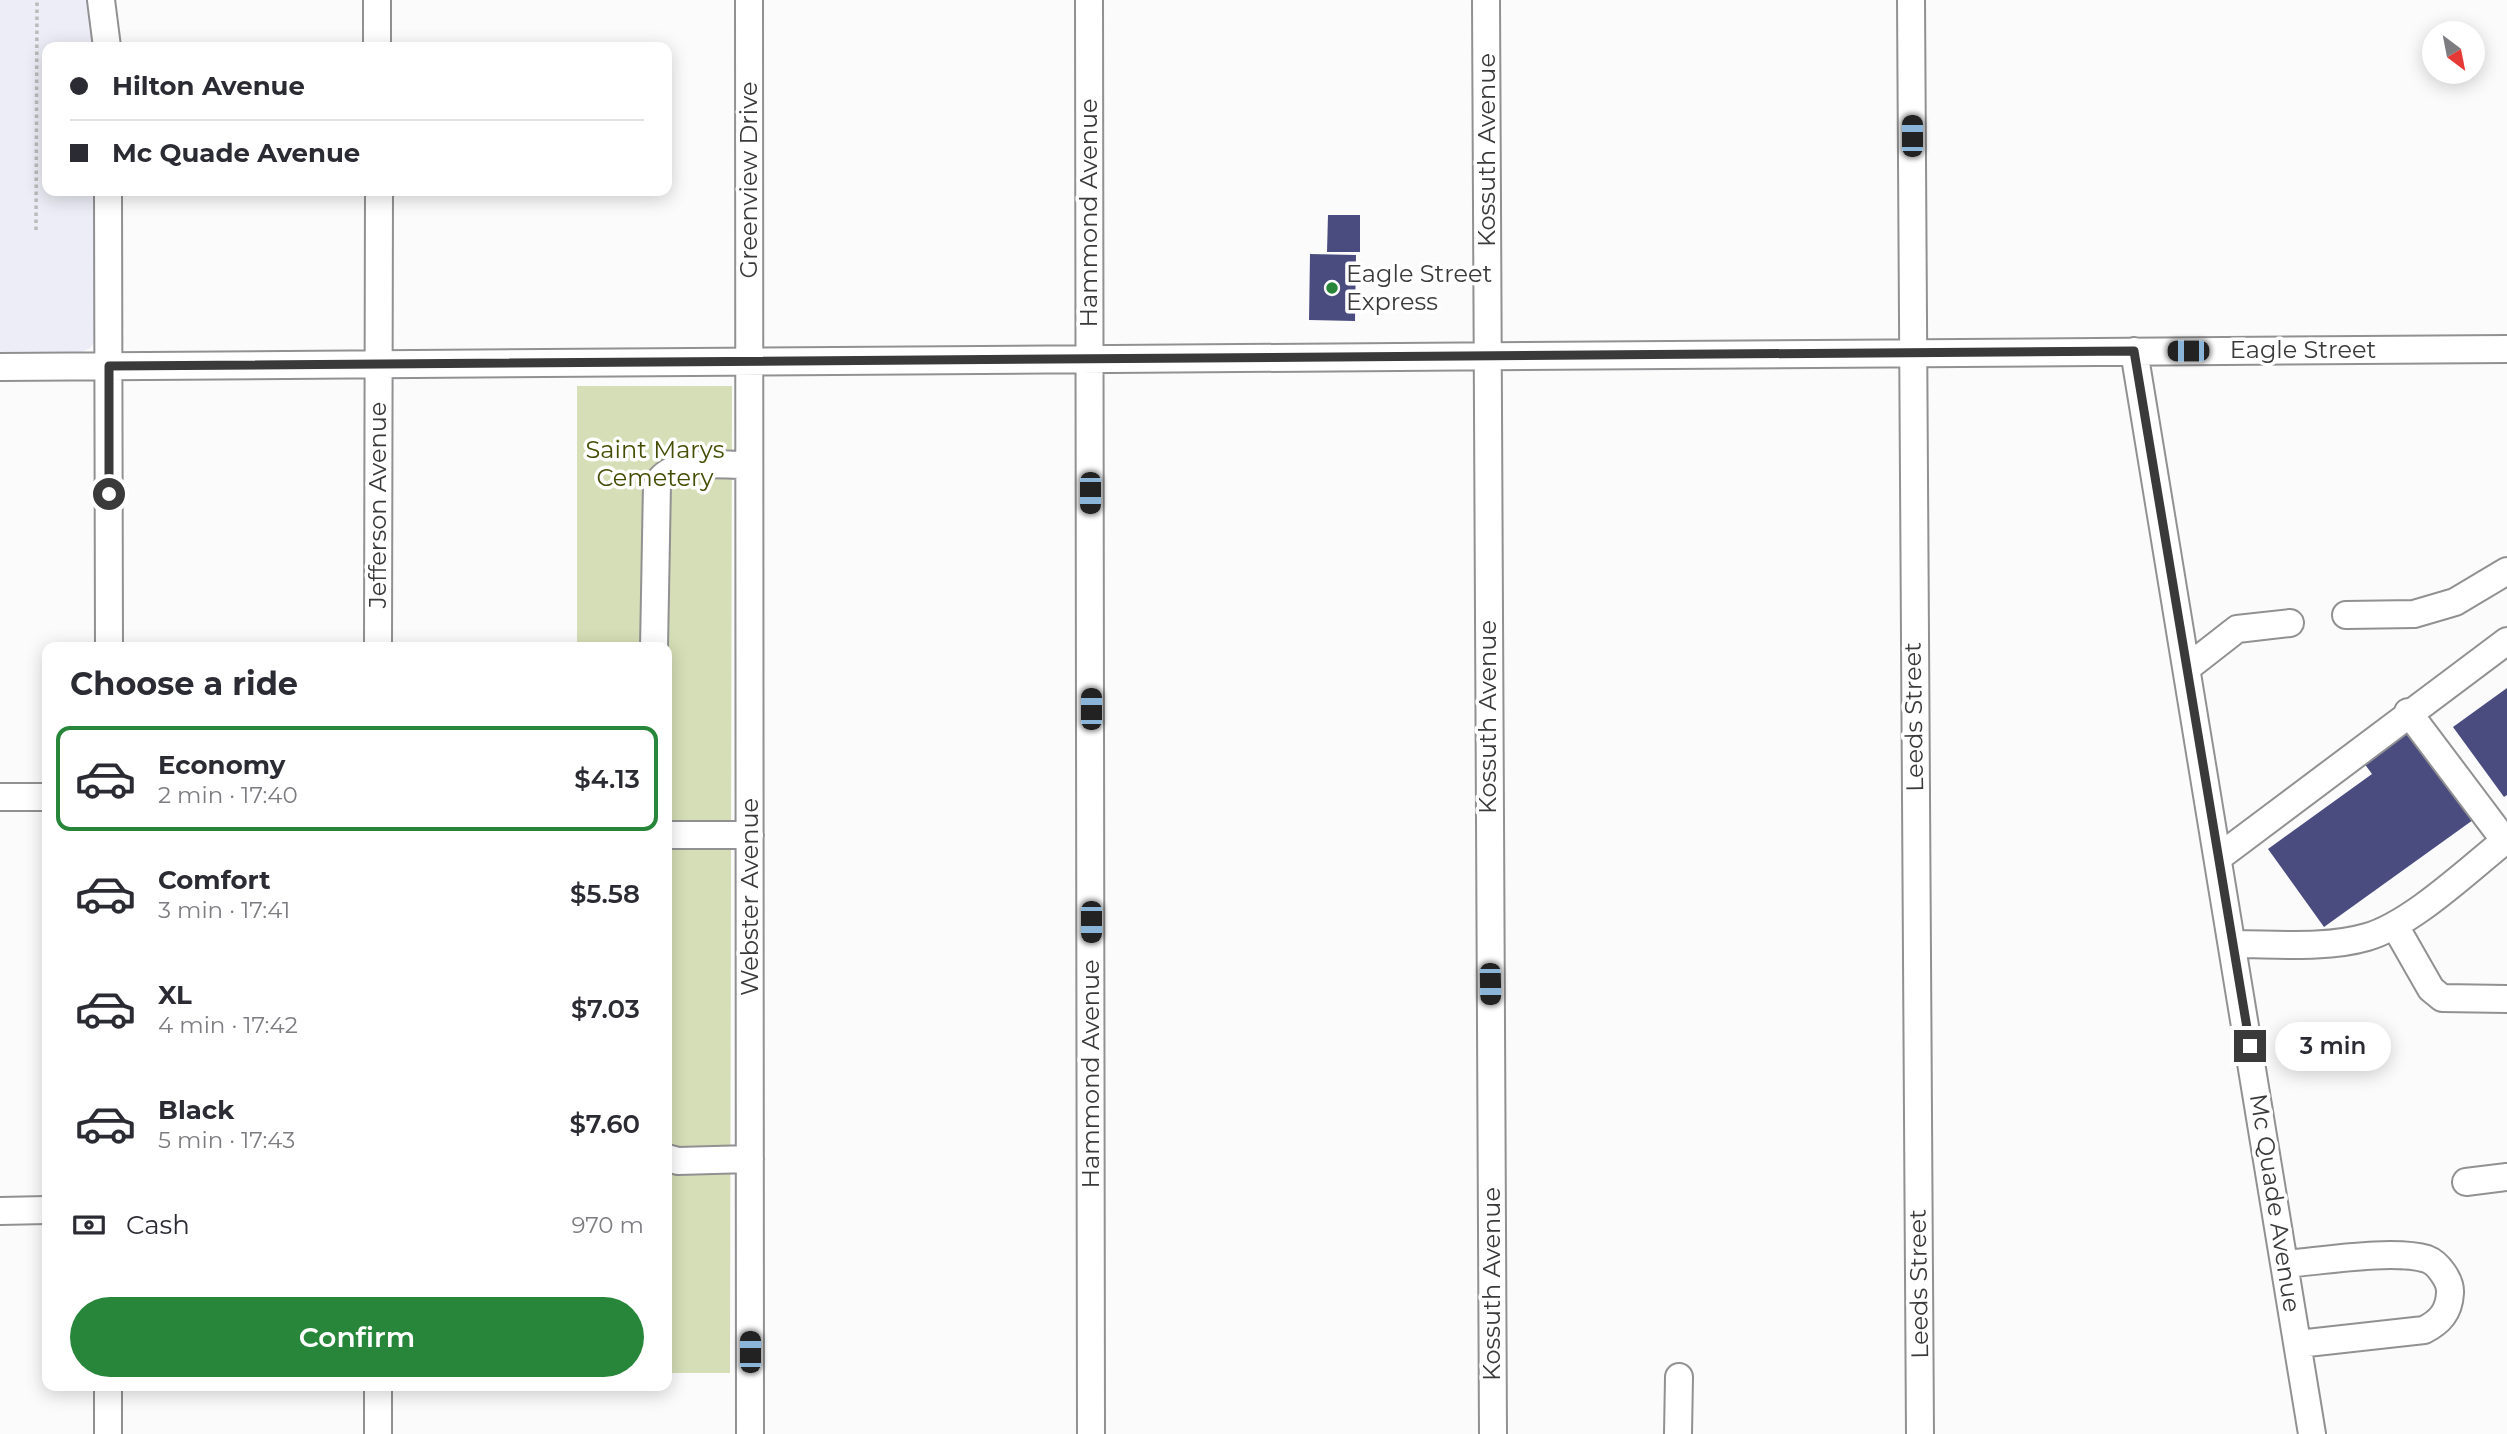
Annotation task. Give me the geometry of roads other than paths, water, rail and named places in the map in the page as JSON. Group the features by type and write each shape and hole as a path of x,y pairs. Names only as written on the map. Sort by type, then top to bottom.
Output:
{"street":[{"path":"101,0 106,42"},
{"path":"377,0 377,42"},
{"name":"Greenview Drive","path":"749,0 749,360"},
{"name":"Hammond Avenue","path":"1089,0 1091,1434"},
{"name":"Kossuth Avenue","path":"1486,0 1493,1434"},
{"name":"Leeds Street","path":"1911,0 1920,1434"},
{"path":"108,196 109,642"},
{"name":"Jefferson Avenue","path":"378,642 379,196"},
{"name":"Eagle Street","path":"0,367 2507,349"},
{"name":"Mc Quade Avenue","path":"2134,351 2234,944 2312,1434"},
{"name":"Webster Avenue","path":"749,360 750,1434"},
{"path":"654,642 657,484 675,467 749,465"},
{"path":"2346,615 2424,611 2455,602 2507,571"},
{"path":"2187,668 2237,629 2290,623"},
{"path":"2219,857 2507,641"},
{"path":"2234,944 2331,942 2366,937 2395,926 2506,840 2409,712"},
{"path":"0,797 42,797"},
{"path":"672,835 750,835"},
{"path":"2395,926 2431,989 2442,998 2451,1001 2507,999"},
{"path":"672,1159 750,1159"},
{"path":"2466,1182 2507,1177"},
{"path":"0,1211 42,1210"},
{"path":"2285,1264 2397,1256 2428,1259 2441,1270 2450,1288 2449,1306 2439,1322 2424,1330 2298,1344"},
{"path":"1678,1434 1679,1377"},
{"path":"108,1391 108,1434"},
{"path":"378,1391 378,1434"}],"place":[{"name":"Eagle Street Express","path":"1332,288"}],"park label":[{"name":"Saint Marys Cemetery","path":"655,464"}]}
